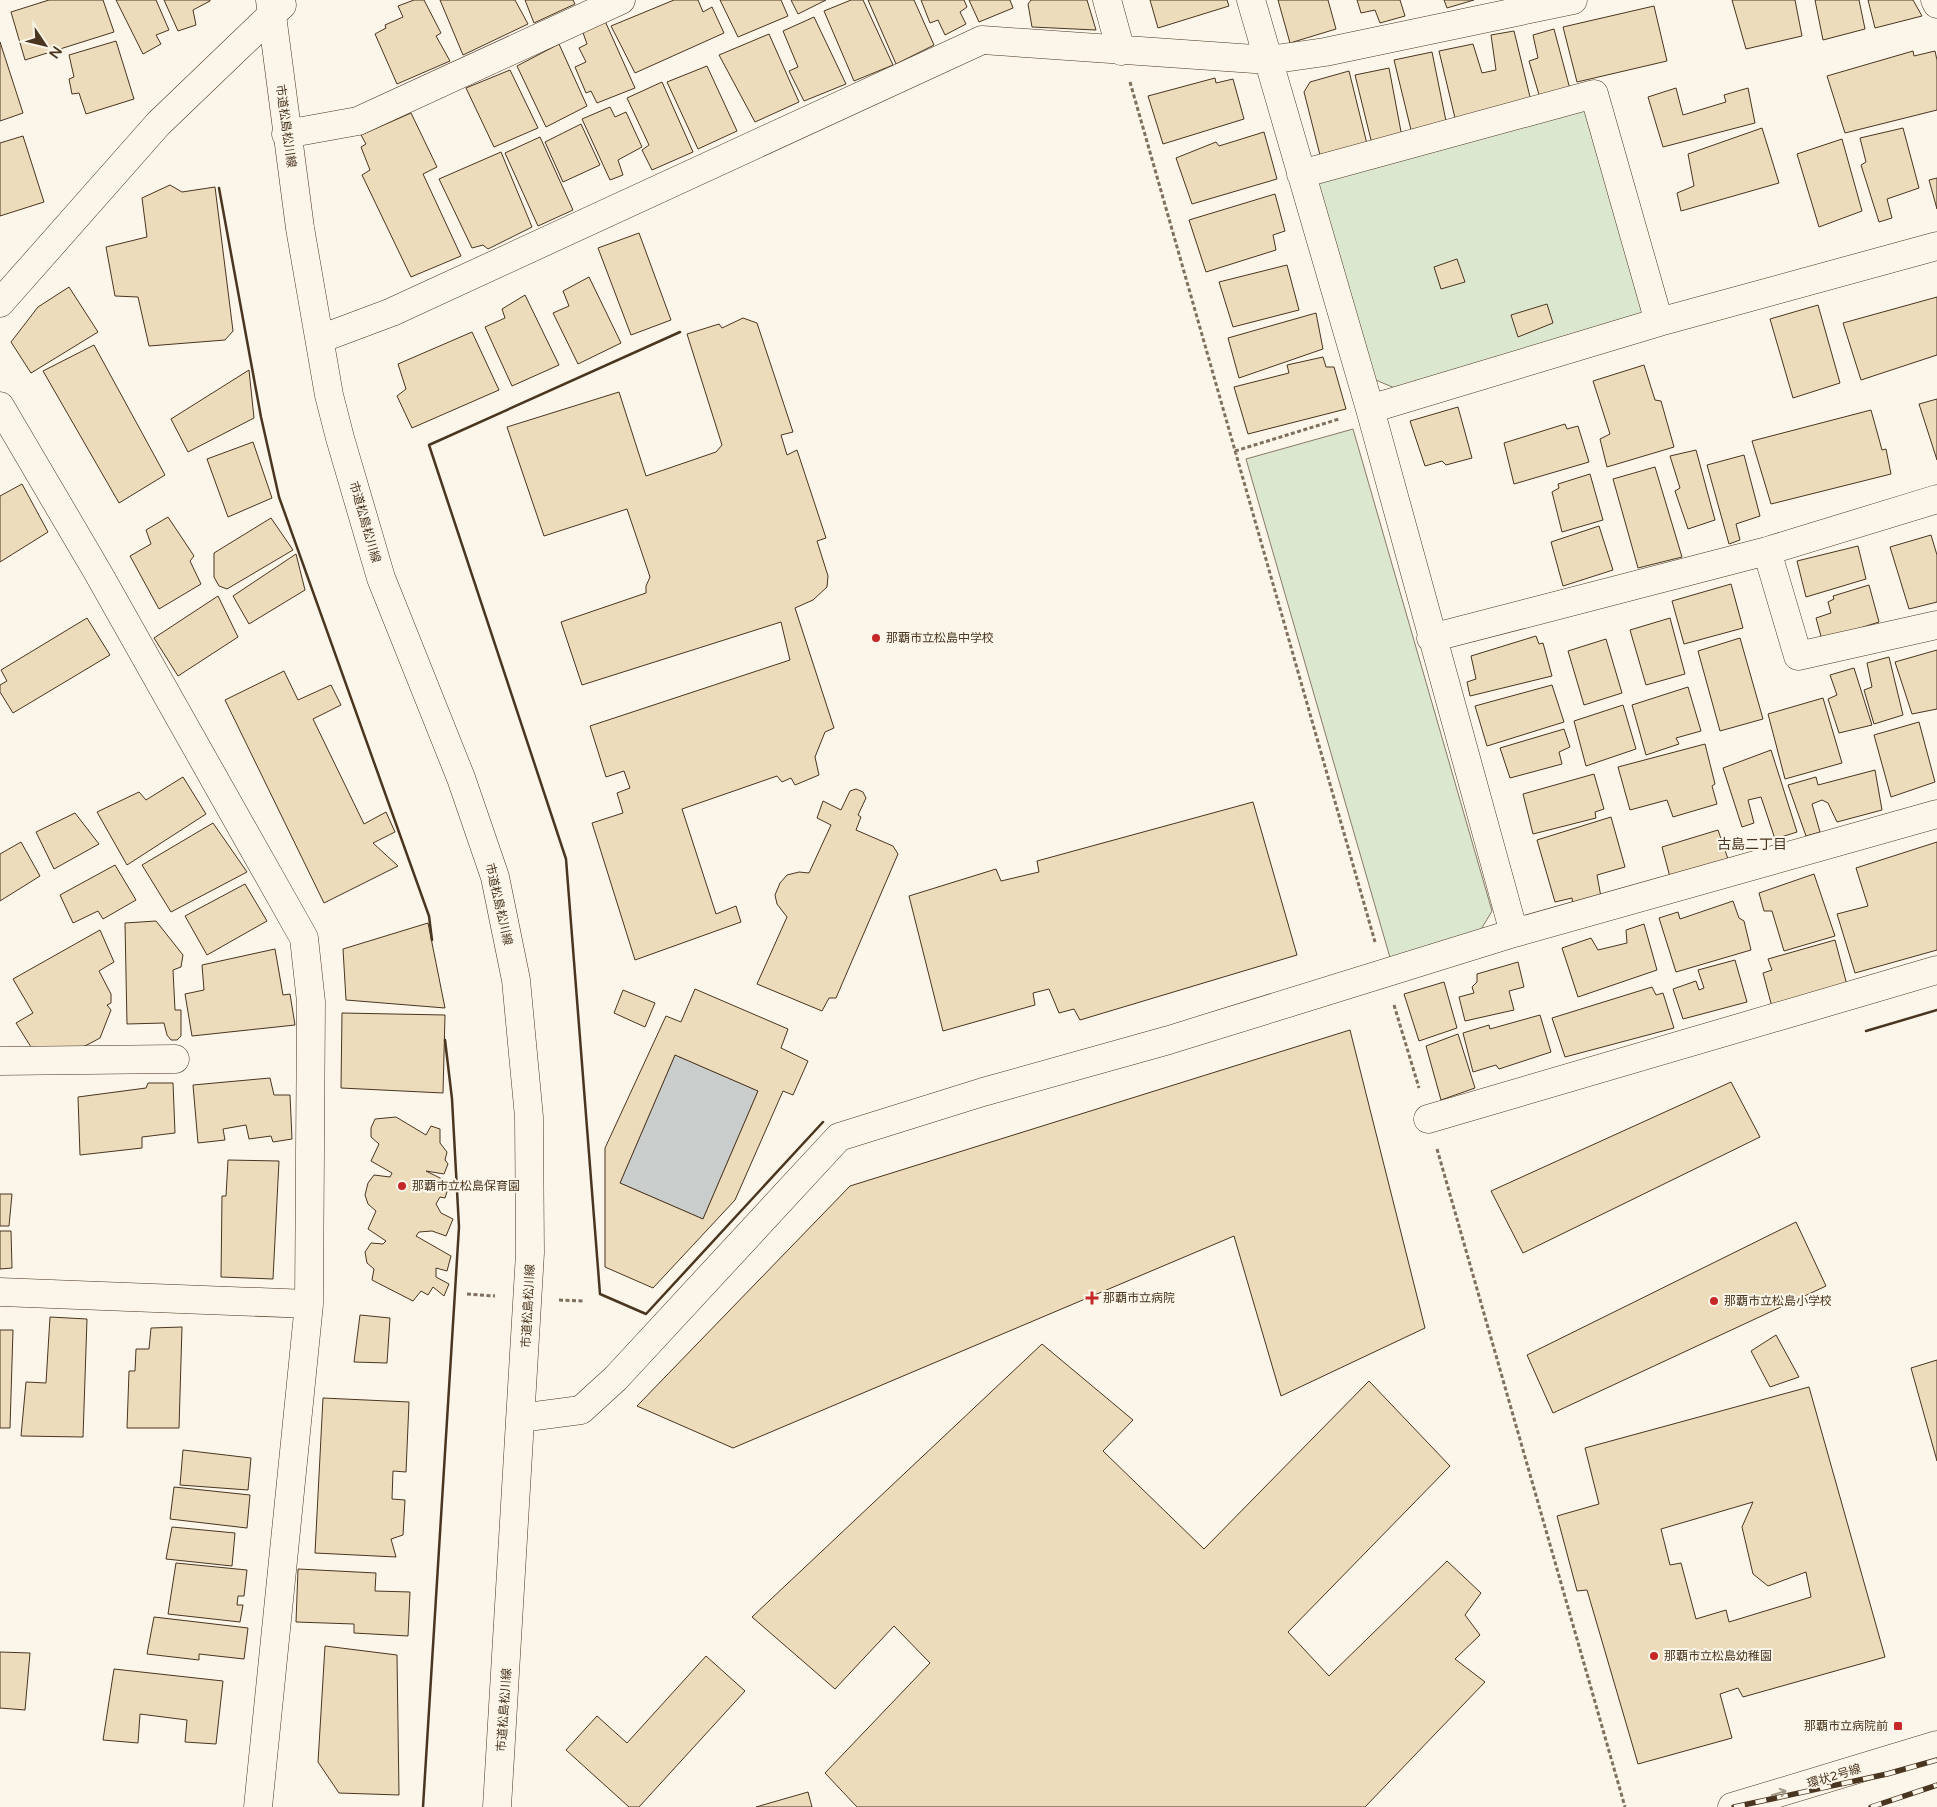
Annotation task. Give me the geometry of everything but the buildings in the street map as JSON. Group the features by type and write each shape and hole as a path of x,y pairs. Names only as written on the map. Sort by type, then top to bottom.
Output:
{"street":[{"path":"286,134 358,121 621,0"},
{"path":"1107,0 1121,51"},
{"path":"1251,0 1370,409 1431,638 1514,933"},
{"path":"320,339 392,312 982,40 1269,60 1325,52 1573,0"},
{"path":"1935,0 1937,4"},
{"path":"0,304 158,124 276,4"},
{"name":"市道松島松川線","path":"276,4 286,134 320,339 340,438 381,578 461,778 495,877 516,980 530,1136 529,1298 497,1807"},
{"path":"1302,174 1594,94 1659,322"},
{"path":"1370,409 1659,322 1937,246"},
{"path":"0,406 97,571 304,938 312,1002 309,1304 258,1807"},
{"path":"1431,638 1767,551 1937,499"},
{"path":"1767,551 1798,656 1937,625"},
{"path":"520,1418 580,1410 616,1378 838,1137 983,1092 1169,1040 1514,933 1937,814"},
{"path":"1428,1119 1937,970"},
{"path":"0,1061 175,1058"},
{"path":"0,1292 309,1304"},
{"name":"環状2号線","path":"1732,1807 1937,1745"}],"path":[{"path":"1121,51 1384,974 1428,1119 1625,1807"},
{"path":"1235,451 1370,409"}],"green space":[{"path":"1583,105 1644,313 1404,392 1371,378 1314,179"},
{"path":"1353,429 1492,911 1477,936 1391,961 1246,459"}],"shaded area":[{"path":"675,1055 758,1091 703,1219 620,1183"}],"railway":[{"path":"1734,1807 1887,1774 1937,1760"},
{"path":"1871,1807 1937,1785"}],"wall":[{"path":"219,188 261,417 279,497 429,916 432,940"},
{"path":"680,332 429,445 566,859 600,1294 646,1314 823,1122"},
{"path":"1866,1031 1937,1010"},
{"path":"423,1807 459,1227 452,1099 445,1040"}],"place":[{"name":"那覇市立松島中学校","path":"876,638"},
{"name":"那覇市立松島保育園","path":"402,1186"},
{"name":"那覇市立病院","path":"1092,1298"},
{"name":"那覇市立松島小学校","path":"1714,1301"},
{"name":"那覇市立松島幼稚園","path":"1654,1656"},
{"name":"那覇市立病院前","path":"1898,1726"}],"district":[{"name":"古島二丁目","path":"1752,844"}]}
